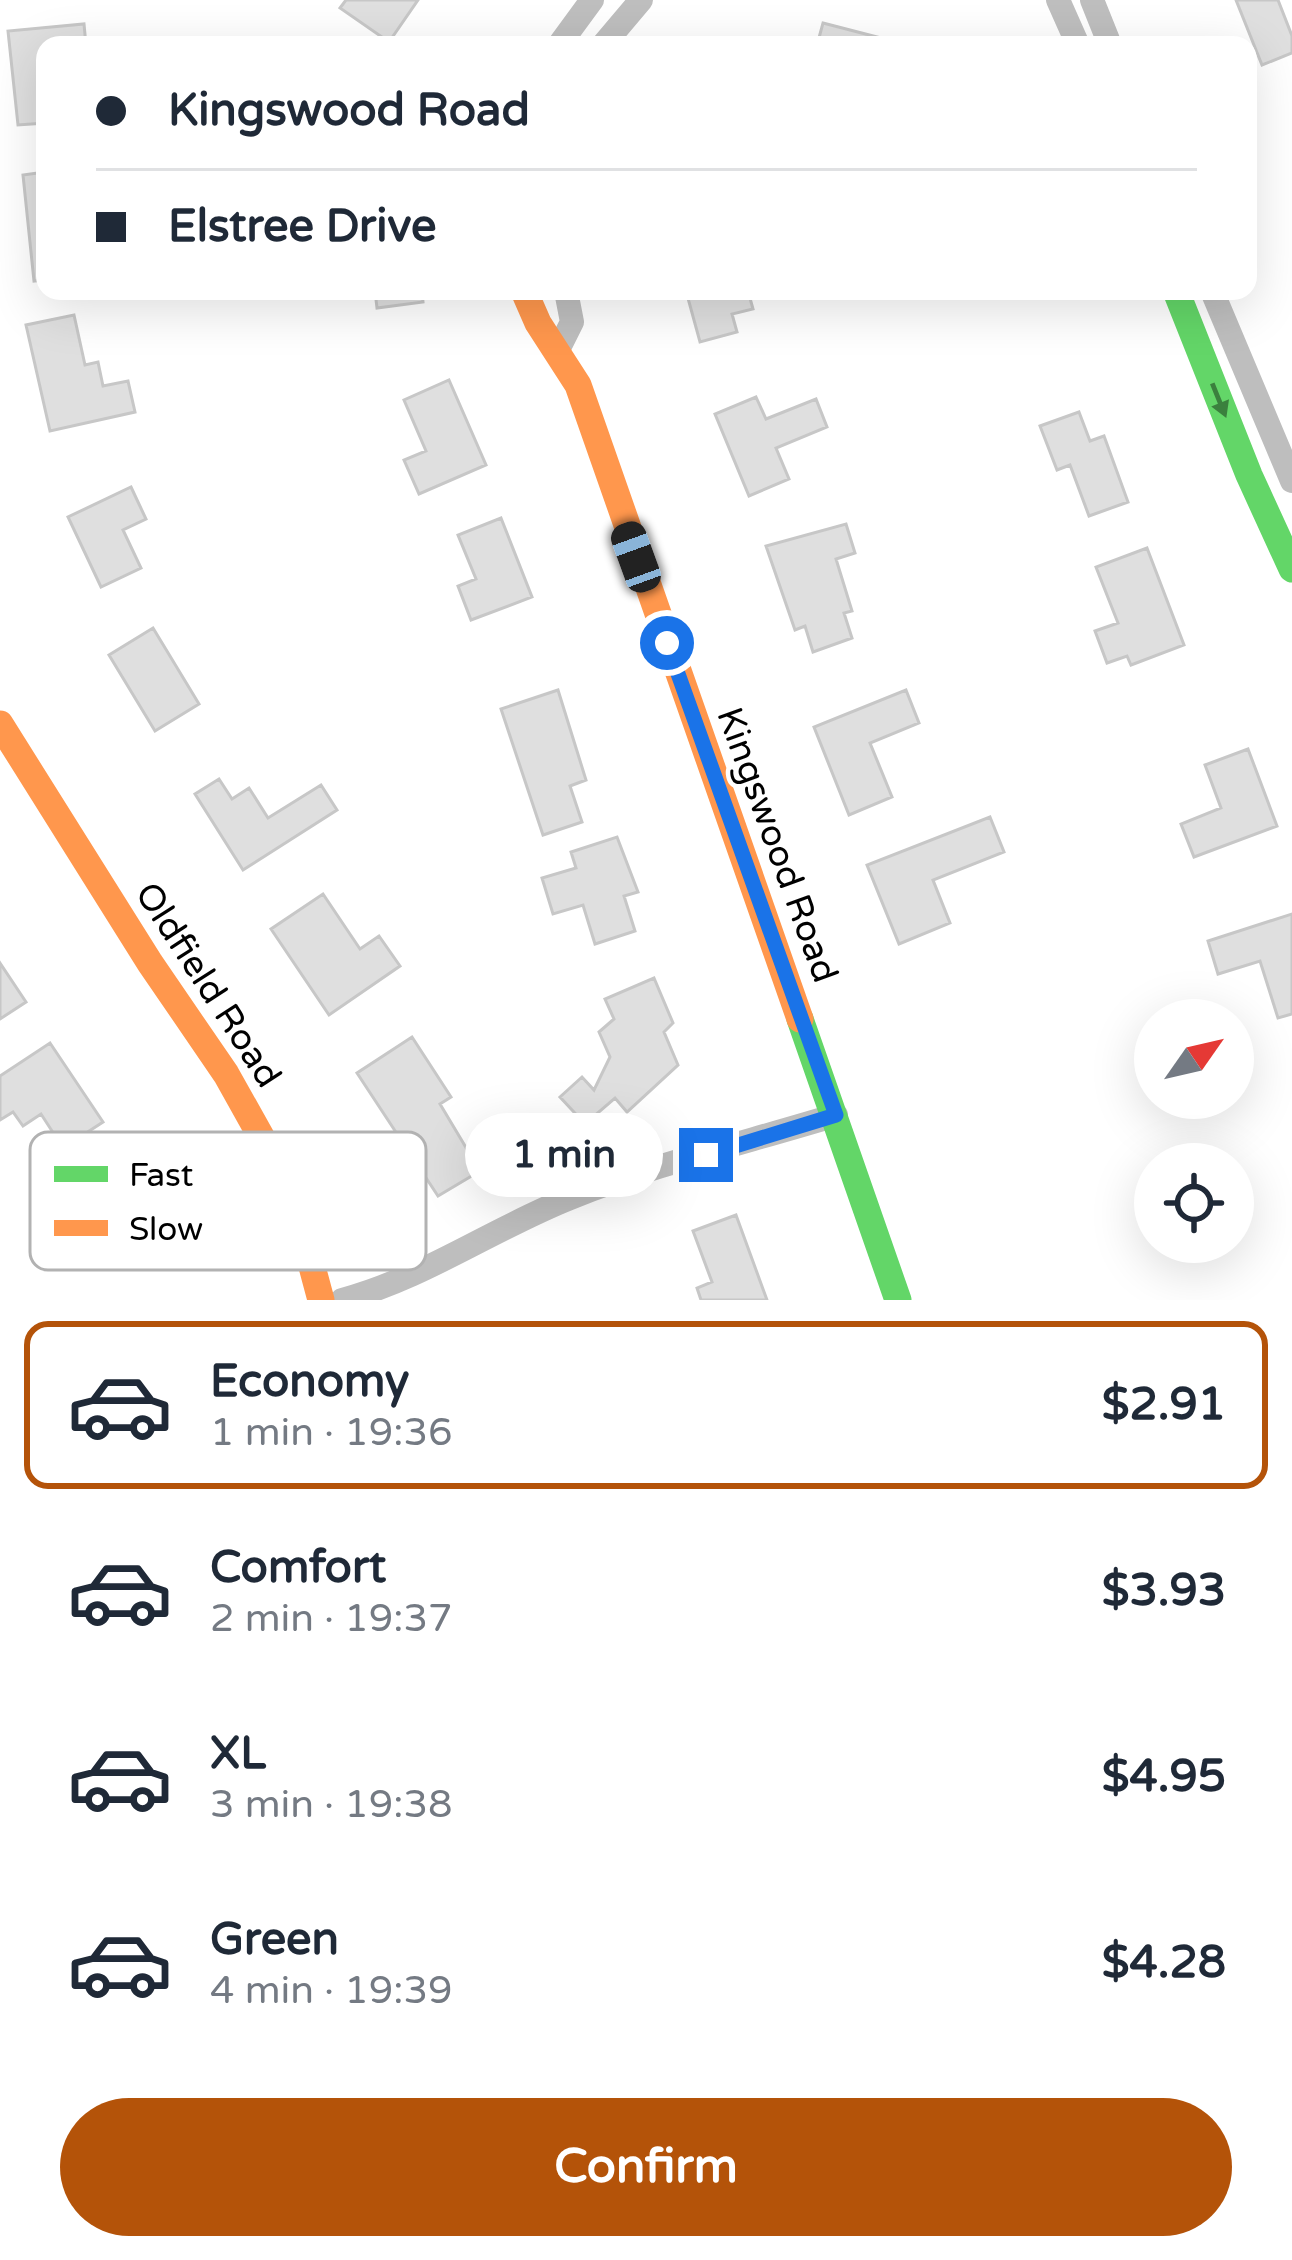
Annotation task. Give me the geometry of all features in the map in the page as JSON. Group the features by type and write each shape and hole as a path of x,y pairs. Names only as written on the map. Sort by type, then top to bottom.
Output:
{"street":[{"path":"566,36 592,0"},
{"path":"611,36 641,0"},
{"path":"1058,0 1074,36"},
{"path":"1093,0 1107,36"},
{"name":"Kingswood Road","path":"528,300 578,385 898,1300"},
{"path":"558,350 572,322 568,300"},
{"path":"1180,300 1292,569"},
{"path":"1216,300 1292,482"},
{"name":"Oldfield Road","path":"0,724 259,1132"},
{"path":"426,1268 576,1195 836,1115"},
{"name":"Oldfield Road","path":"313,1270 321,1300"},
{"path":"342,1300 389,1287 422,1270"}],"building":[{"path":"346,0 418,0 393,36 380,36 340,8"},
{"path":"1236,0 1278,0 1292,36 1292,53 1262,65 1257,36 1250,36"},
{"path":"823,23 873,36 819,36"},
{"path":"84,24 85,36 36,36 36,124 18,125 8,31"},
{"path":"36,173 36,281 34,281 23,175"},
{"path":"376,300 423,300 423,302 377,308"},
{"path":"688,300 750,300 753,309 732,314 737,332 700,342"},
{"path":"74,315 85,365 98,362 103,386 128,381 135,412 50,431 26,325"},
{"path":"449,380 486,465 419,494 404,460 426,451 404,400"},
{"path":"756,397 766,419 816,399 827,427 776,448 789,479 749,496 715,414"},
{"path":"1079,412 1090,441 1104,436 1128,502 1089,516 1070,465 1057,470 1040,426"},
{"path":"131,487 146,519 123,530 141,568 101,587 68,517"},
{"path":"501,518 532,597 471,620 458,586 476,579 458,535"},
{"path":"846,524 855,553 836,559 852,611 844,613 852,638 813,652 805,626 795,630 766,546"},
{"path":"1147,548 1184,645 1131,665 1127,656 1107,663 1095,631 1118,623 1096,567"},
{"path":"153,628 199,704 155,731 109,655"},
{"path":"558,690 586,780 570,786 582,822 543,835 501,709"},
{"path":"906,690 919,723 870,743 892,797 849,815 814,727"},
{"path":"1248,749 1277,826 1194,857 1181,824 1221,808 1205,765"},
{"path":"219,779 232,799 249,788 268,818 321,785 337,810 243,870 195,794"},
{"path":"990,817 1004,852 933,880 950,923 899,944 867,865"},
{"path":"617,837 638,892 624,896 635,931 595,944 583,905 553,914 542,878 576,868 571,852"},
{"path":"323,894 360,949 379,936 400,966 329,1015 271,929"},
{"path":"1292,914 1292,1014 1278,1018 1260,961 1218,974 1208,941"},
{"path":"0,963 26,1002 0,1019"},
{"path":"654,978 673,1023 664,1032 678,1065 627,1112 615,1098 585,1124 560,1097 582,1077 594,1090 610,1057 599,1032 614,1019 605,999"},
{"path":"412,1037 451,1097 440,1104 480,1171 438,1196 426,1178 426,1132 396,1132 357,1073"},
{"path":"50,1043 103,1122 88,1132 53,1132 41,1114 23,1126 13,1112 0,1120 0,1076"},
{"path":"736,1215 767,1300 701,1300 697,1288 712,1282 693,1231"}],"traffic: fast":[{"path":"1180,300 1292,569"},
{"path":"800,1019 898,1300"}],"traffic: slow":[{"path":"528,300 578,385 800,1019"},
{"path":"0,724 259,1132"},
{"path":"313,1270 321,1300"}],"route":[{"path":"667,643 836,1115 706,1155"}]}
